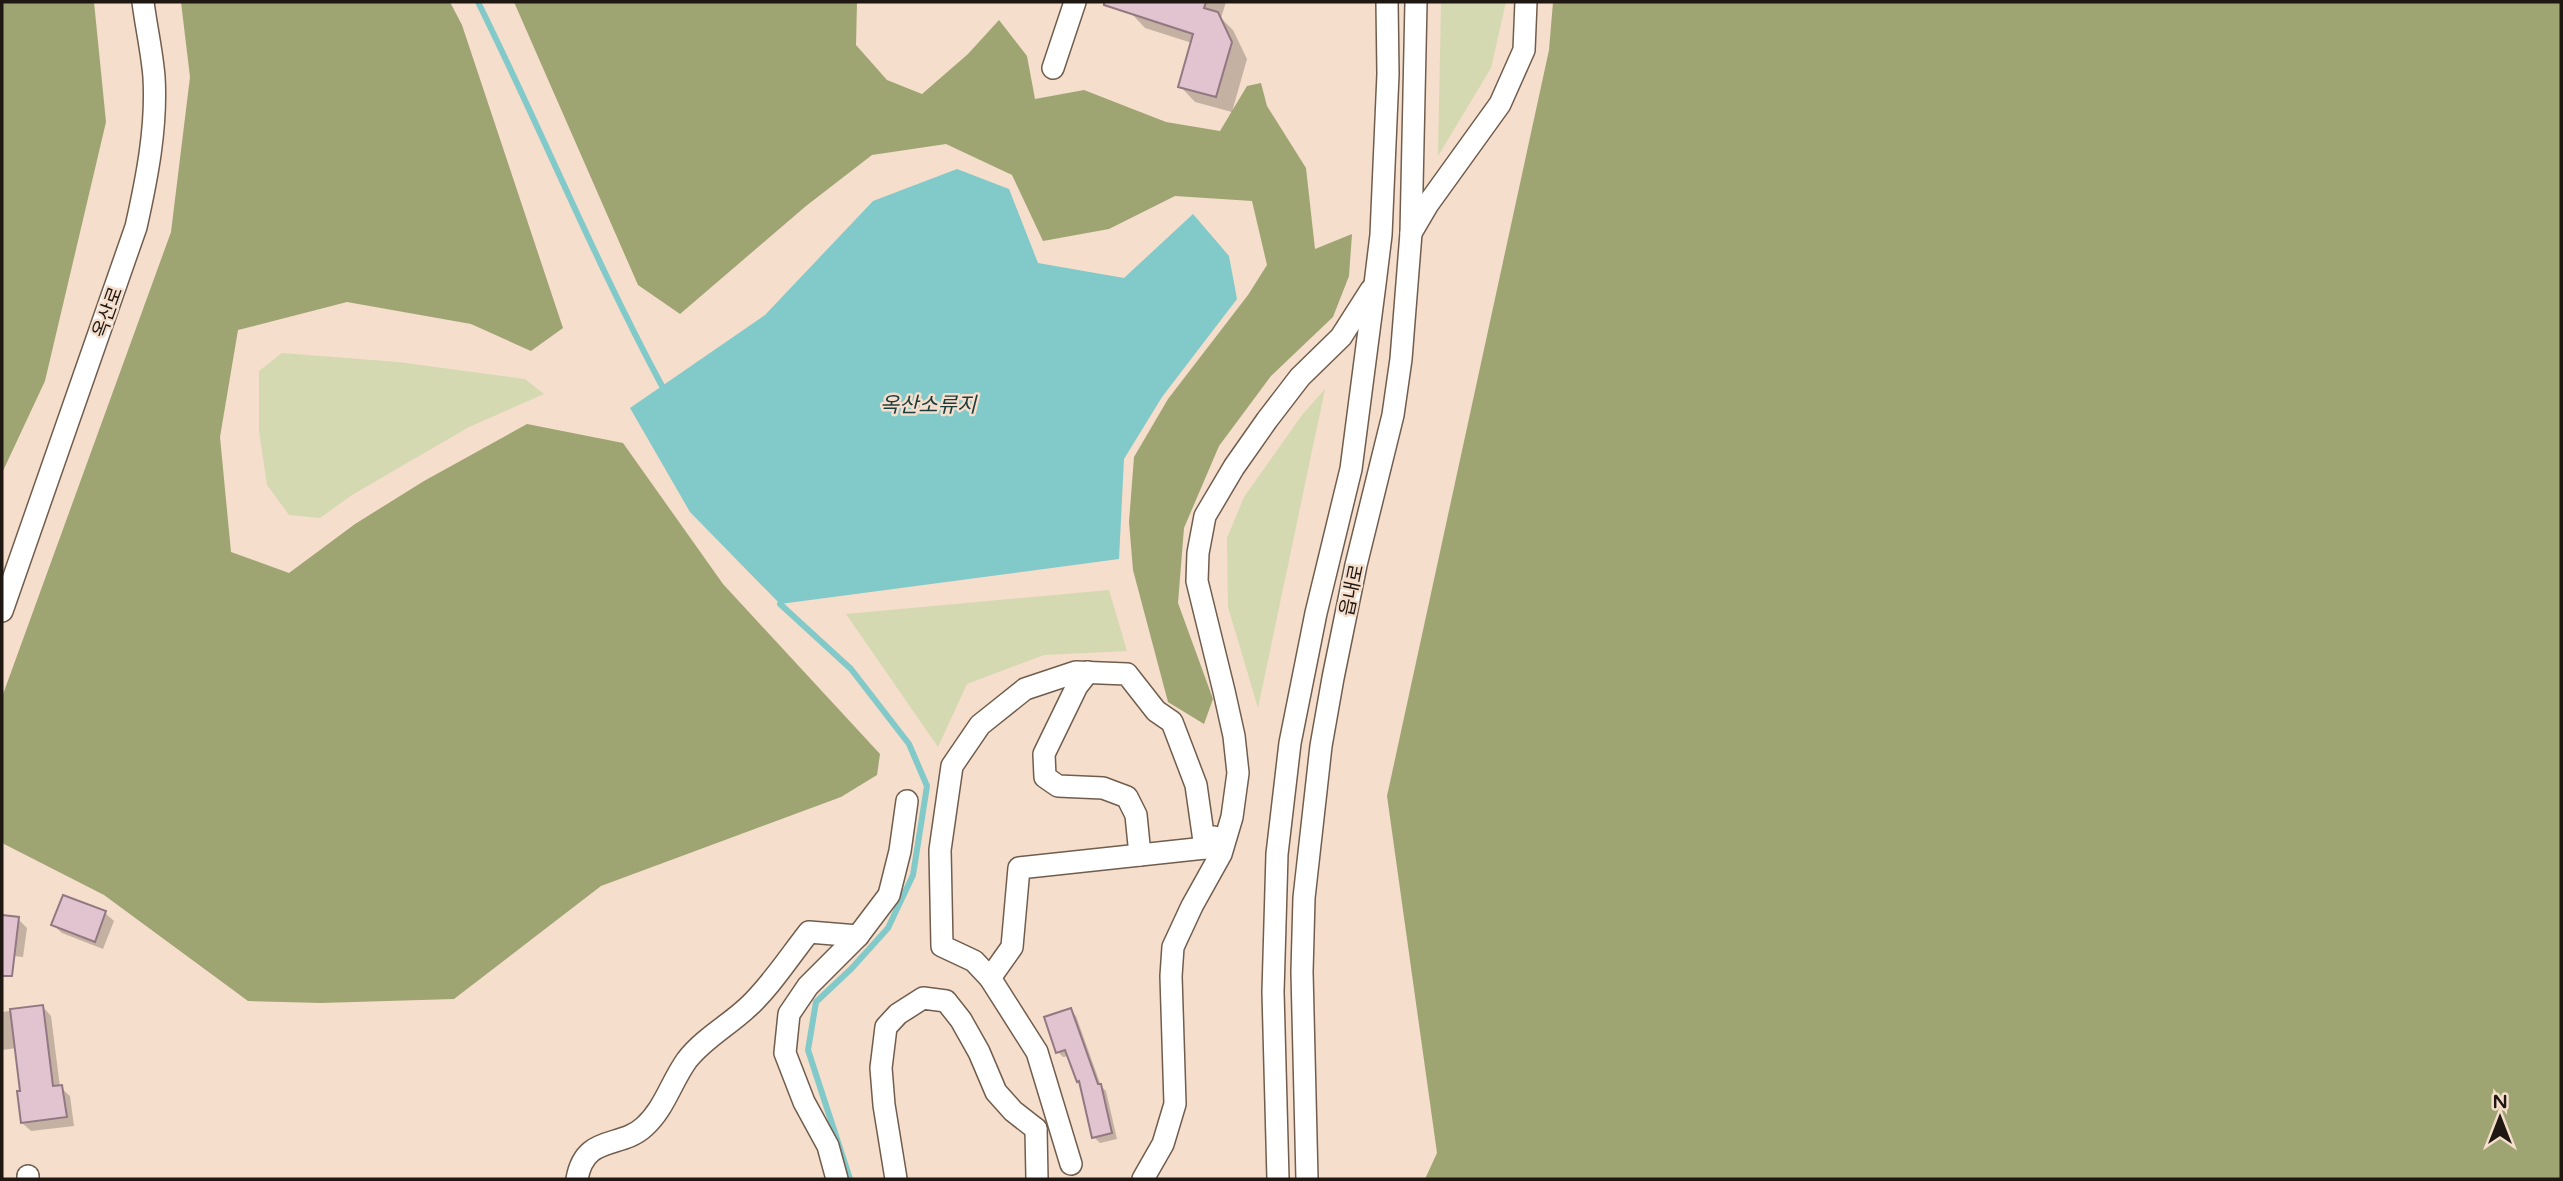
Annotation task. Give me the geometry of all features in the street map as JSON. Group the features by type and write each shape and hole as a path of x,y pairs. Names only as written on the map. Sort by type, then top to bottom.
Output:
{"street":[{"name":"옥산로","path":"2,611 136,227 146,181 154,121 154,76 143,2"},
{"path":"1053,68 1074,2"},
{"name":"읍내로","path":"1278,1179 1273,992 1277,854 1290,743 1315,613 1351,469 1375,284 1381,235 1388,74 1387,2"},
{"name":"읍내로","path":"1307,1179 1302,972 1304,898 1310,833 1335,665 1356,565 1394,415 1411,233 1416,2"},
{"path":"1411,233 1500,104 1524,50 1526,2"},
{"path":"1412,184 1443,184"},
{"path":"1143,1179 1163,1144 1175,1104 1171,976 1173,947 1221,854 1232,817 1238,773 1234,736 1197,581 1198,553 1205,516 1234,467 1267,420 1300,377 1340,337 1375,284"},
{"path":"1340,337 1356,340 1366,350"},
{"path":"1071,1164 1037,1052 990,978 974,961 942,946 940,850 952,766 980,725 1025,689 1076,672 1127,674 1156,711 1172,722 1195,785 1205,848"},
{"path":"1088,672 1077,686 1044,754 1045,776 1058,786 1103,788 1127,797 1136,815 1140,855"},
{"path":"837,1179 828,1146 804,1102 785,1053 789,1014 808,986 858,936 888,895 900,851 907,802"},
{"path":"990,978 1012,947 1019,868 1205,848 1232,817"},
{"path":"577,1179 578,1170 586,1155 608,1141 638,1133 657,1116 687,1059 750,1006 809,932 858,936"},
{"path":"896,1179 881,1068 886,1027 898,1014 923,998 946,1002 961,1020 979,1052 996,1093 1036,1129"},
{"path":"1036,1129 1058,1121"},
{"path":"1036,1129 1037,1179"}],"green space":[{"path":"2,2 94,2 106,122 45,381 2,473"},
{"path":"181,2 450,2 462,25 563,328 531,351 471,324 347,302 238,330 220,437 231,552 289,573 355,524 424,481 527,424 623,443 723,584 880,754 877,775 841,797 601,886 454,999 321,1003 248,1001 104,895 4,844 2,697 171,232 190,77"},
{"path":"514,2 857,2 856,45 887,80 922,94 968,54 999,20 1027,56 1035,99 1084,90 1166,122 1220,131 1247,86 1261,83 1267,106 1306,168 1315,249 1352,234 1349,276 1333,317 1271,376 1219,446 1184,528 1178,603 1213,699 1204,724 1168,702 1133,570 1129,522 1134,457 1168,399 1248,295 1267,265 1252,201 1175,196 1109,229 1043,241 1012,175 946,144 872,155 806,206 680,314 638,285"},
{"path":"1441,2 1506,2 1491,68 1438,156"},
{"path":"1553,2 2561,2 2561,1179 1425,1179 1437,1153 1387,796 1549,50"},
{"path":"282,353 398,362 525,379 544,394 469,427 352,495 320,518 289,515 267,485 259,431 259,371"},
{"path":"1325,389 1258,708 1228,607 1227,538 1244,497 1302,415"},
{"path":"1109,590 1127,651 1044,655 967,684 938,747 846,614"}],"water":[{"name":"옥산소류지","path":"957,169 1009,189 1038,263 1124,278 1193,214 1229,256 1237,299 1162,397 1124,459 1119,559 780,604 690,512 630,408 765,315 873,201"}],"building":[{"path":"1104,2 1206,2 1204,8 1218,12 1232,42 1216,97 1178,87 1193,34 1104,5"},
{"path":"63,895 106,911 95,942 51,925"},
{"path":"2,915 19,917 12,976 2,976"},
{"path":"43,1005 53,1086 62,1085 67,1117 21,1123 10,1009"},
{"path":"1071,1008 1098,1084 1101,1084 1112,1133 1092,1138 1079,1081 1077,1082 1065,1050 1056,1053 1044,1017"}],"waterway":[{"path":"478,2 614,291 662,386"},
{"path":"780,604 851,669 909,744 927,786 913,875 888,928 816,1002 808,1050 850,1179"}]}
